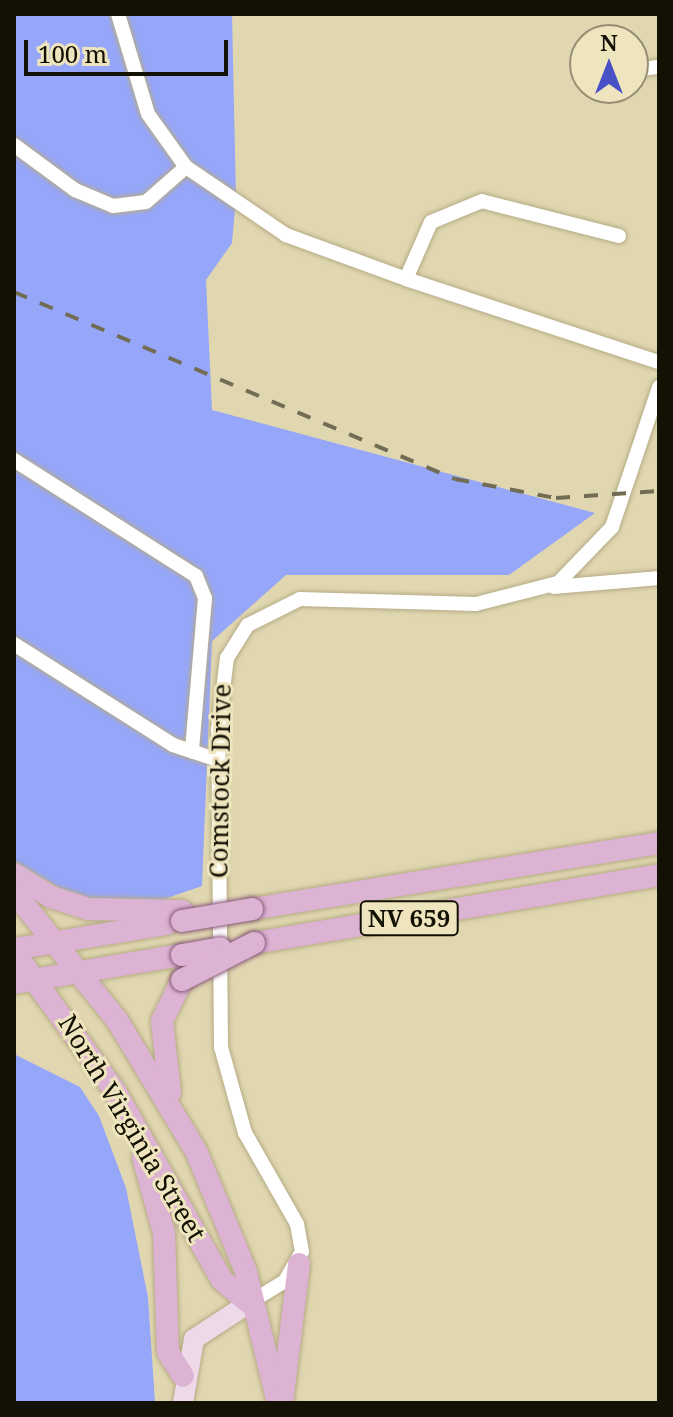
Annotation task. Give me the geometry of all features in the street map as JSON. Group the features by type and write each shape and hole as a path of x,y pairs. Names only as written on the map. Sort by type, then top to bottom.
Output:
{"main road":[{"name":"NV 659","path":"14,951 182,916 252,909 659,843"},
{"path":"14,874 51,897 88,909 182,916"},
{"name":"NV 659","path":"25,981 659,875"},
{"name":"North Virginia Street","path":"14,892 83,972 175,1112 229,1223 249,1303 280,1403"},
{"path":"175,1112 160,1038 182,980 254,943"},
{"name":"North Virginia Street","path":"14,951 25,981 134,1125 222,1280 249,1303"},
{"path":"134,1125 164,1233 168,1352 183,1376"},
{"path":"280,1403 299,1264"},
{"path":"183,1403 183,1376 194,1339 249,1303"}],"street":[{"path":"118,14 121,43 148,114 186,167 286,235 406,279 659,362"},
{"path":"14,145 75,190 113,206 146,202 186,167"},
{"path":"406,279 431,222 482,201 619,236"},
{"name":"Comstock Drive","path":"299,1264 297,1224 252,1148 221,1047 218,760 222,673 236,640 265,612 323,598 476,604 546,588 590,557 612,527 659,387"},
{"path":"14,460 196,576 205,598 192,751"},
{"path":"546,588 659,578"},
{"path":"14,644 192,751 218,760"},
{"path":"249,1303 299,1264"}],"shaded area":[{"path":"14,14 232,14 236,198 232,243 206,280 212,410 595,513 509,575 286,575 212,641 202,886 150,904 124,906 68,893 14,861"},
{"path":"14,1054 80,1087 99,1116 126,1188 148,1297 155,1403 14,1403"}],"railway":[{"path":"14,292 455,479 556,498 659,491"}]}
